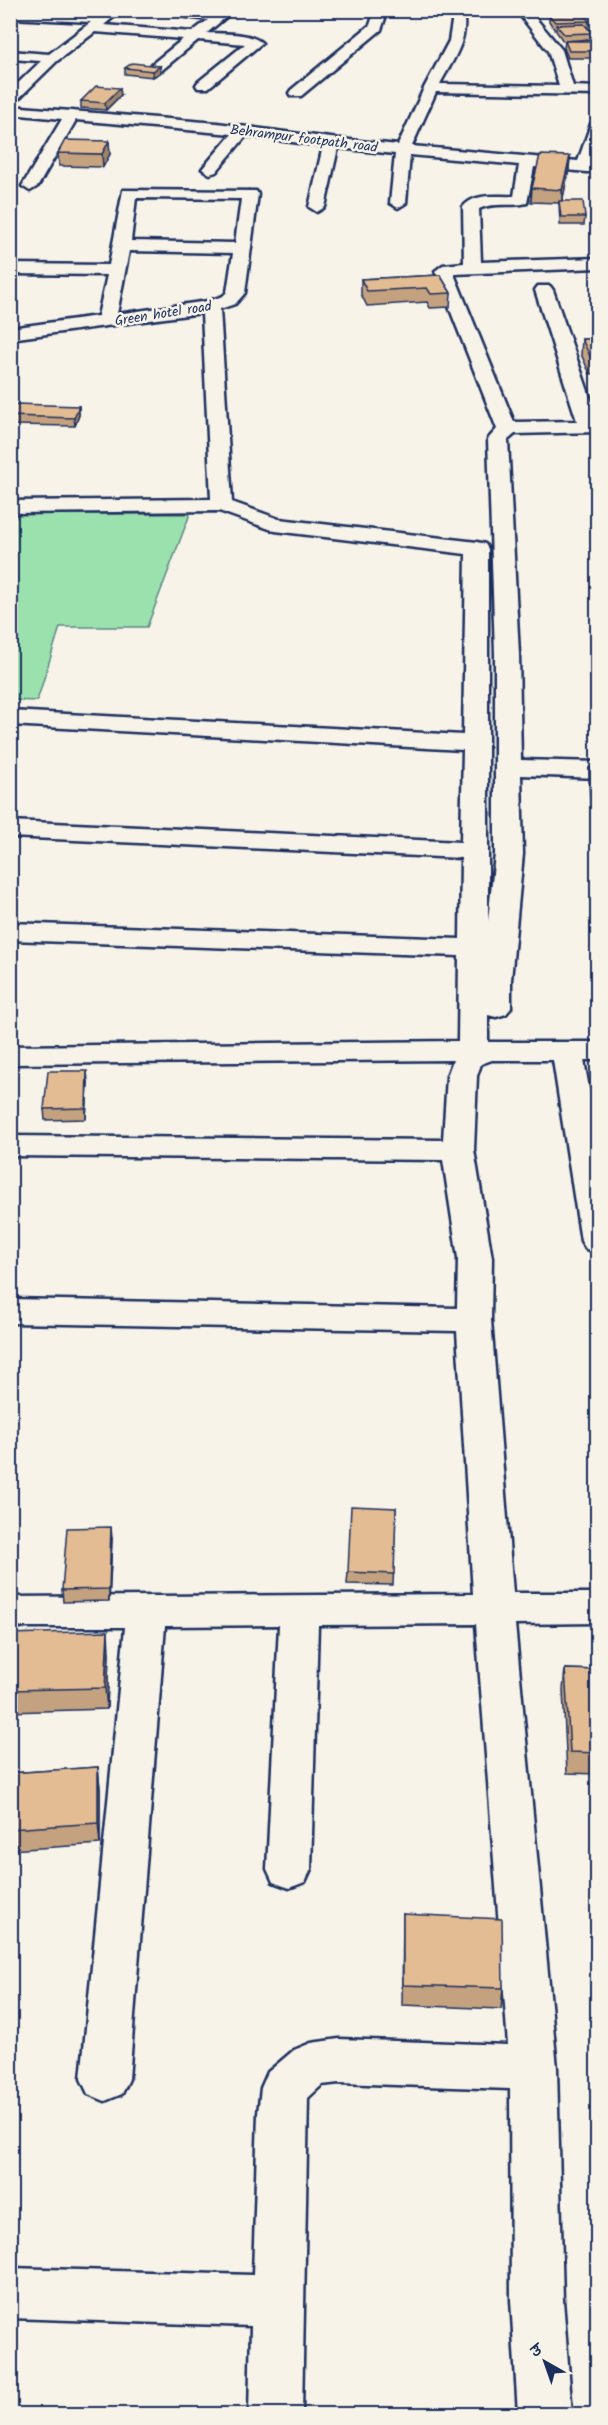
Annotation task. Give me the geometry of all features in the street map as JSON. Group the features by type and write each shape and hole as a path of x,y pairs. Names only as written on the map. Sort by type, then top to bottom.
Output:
{"street":[{"path":"157,67 219,17 185,13 183,10"},
{"path":"296,93 375,27 382,10"},
{"path":"398,203 403,150 431,88 456,41 459,22 455,10"},
{"path":"522,10 555,50 567,89"},
{"path":"10,14 109,15"},
{"path":"10,99 52,58 109,15"},
{"path":"92,28 245,40 255,43 203,85"},
{"path":"10,55 52,58"},
{"path":"431,88 597,91"},
{"name":"Behrampur footpath road","path":"10,110 242,131 331,143 591,168"},
{"path":"30,186 71,115"},
{"path":"591,168 597,124"},
{"path":"210,169 242,131"},
{"path":"317,207 331,143"},
{"path":"473,267 471,207 476,203 490,201 521,200 527,162"},
{"name":"Green hotel road","path":"10,334 211,306 229,300 236,293 250,194 129,193 122,246"},
{"path":"106,321 122,246 243,248"},
{"path":"507,430 444,271 449,268 597,263"},
{"path":"10,269 117,270"},
{"path":"488,1051 495,1023 496,980 510,854 504,564 498,439 507,430 525,427 593,426 544,290"},
{"path":"211,306 222,506"},
{"path":"10,507 222,506 275,525 477,549 475,948 472,1042 468,1049 436,1052 10,1055"},
{"path":"10,718 476,743"},
{"path":"509,767 597,770"},
{"path":"10,829 474,851"},
{"path":"10,931 475,948"},
{"path":"545,2415 537,2300 533,2068 494,1608 474,1320 475,1258 458,1150 462,1076 468,1059 488,1051 582,1051 597,1241"},
{"path":"10,1146 458,1150"},
{"path":"10,1311 474,1320"},
{"path":"10,1612 426,1611 494,1608 597,1608"},
{"path":"105,2079 146,1611"},
{"path":"288,1869 299,1611"},
{"path":"275,2415 282,2113 285,2088 311,2065 339,2061 533,2068"},
{"path":"10,2293 278,2301"}],"green space":[{"path":"20,511 79,514 190,514 147,627 60,627 37,701 11,700 10,527"}],"building":[{"path":"583,14 589,21 555,22 549,15"},
{"path":"584,24 592,33 564,34 556,25"},
{"path":"565,41 597,41 597,51 569,51"},
{"path":"132,63 160,66 153,71 125,68"},
{"path":"96,86 120,88 105,103 81,101"},
{"path":"65,140 109,141 102,154 58,153"},
{"path":"540,155 570,156 562,190 532,188"},
{"path":"559,201 583,201 585,217 561,217"},
{"path":"440,275 451,293 431,294 427,288 367,291 361,279"},
{"path":"582,339 597,339 597,358 591,358"},
{"path":"15,404 79,406 74,418 10,416"},
{"path":"589,768 597,768 597,795 591,795"},
{"path":"48,1071 87,1071 86,1108 44,1109"},
{"path":"351,1506 396,1508 394,1574 348,1572"},
{"path":"111,1527 109,1589 62,1590 67,1528"},
{"path":"108,1631 105,1688 10,1690 10,1634"},
{"path":"565,1669 597,1670 597,1753 570,1752"},
{"path":"98,1767 98,1823 10,1829 10,1773"},
{"path":"403,1914 502,1919 503,1988 403,1985"}]}
